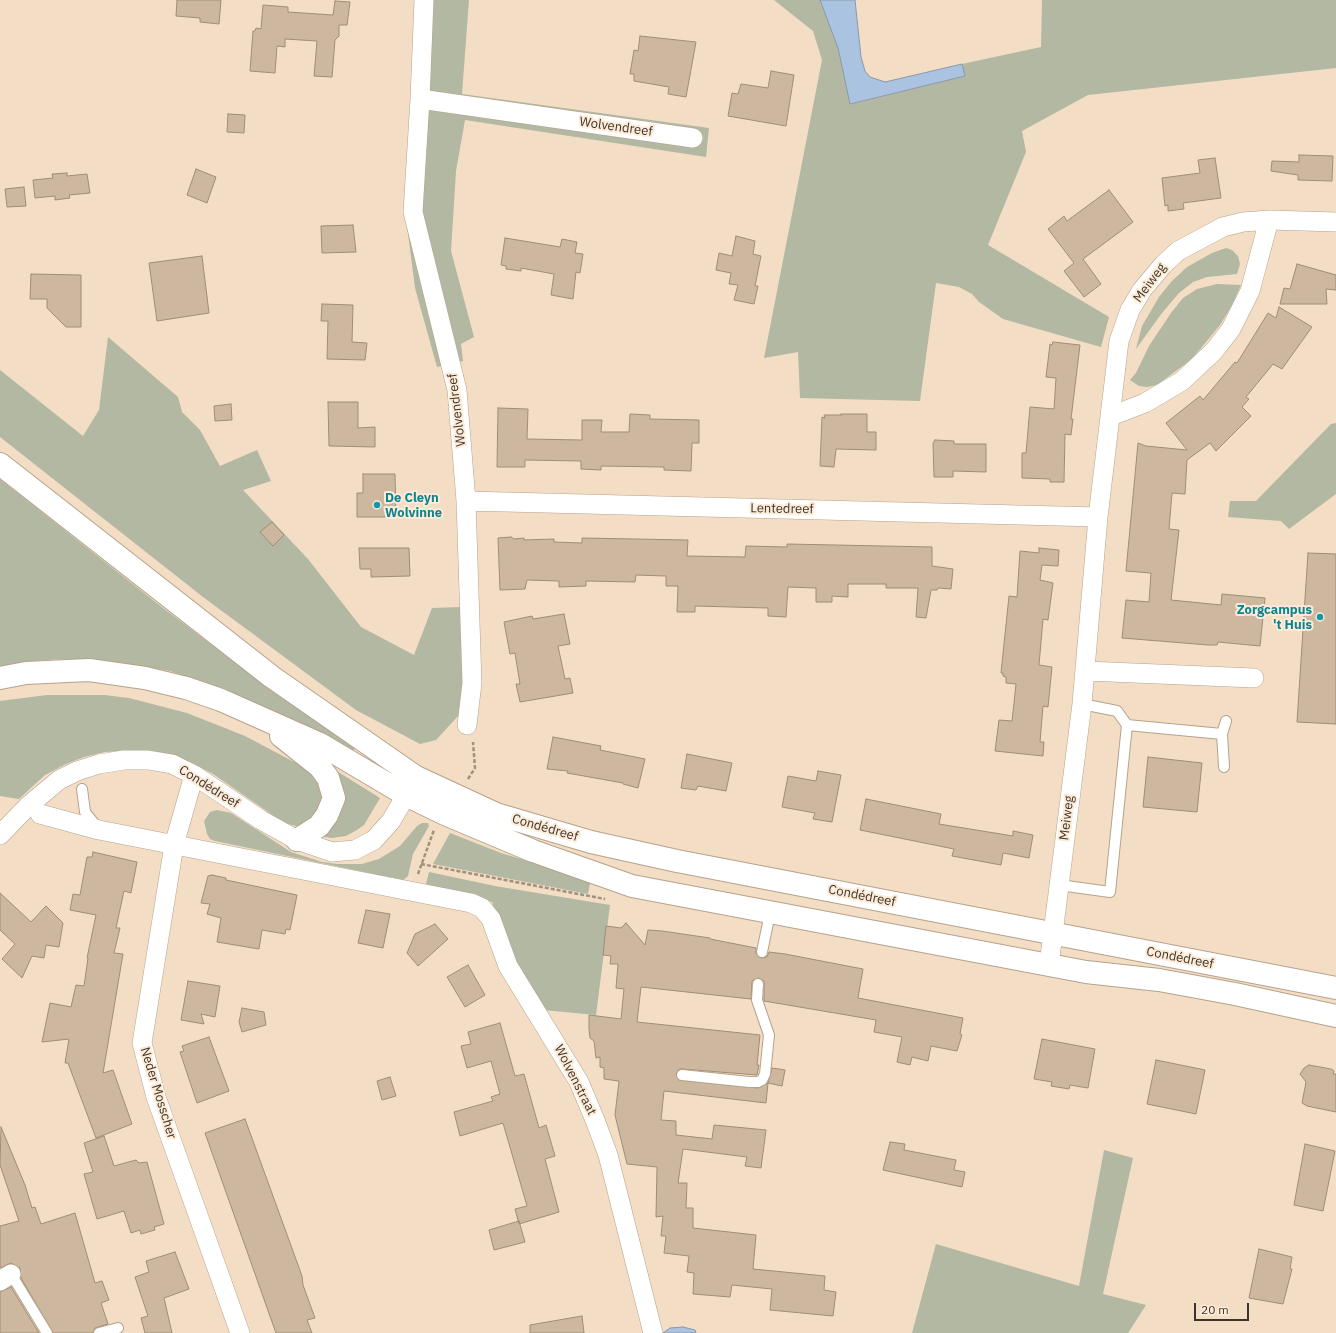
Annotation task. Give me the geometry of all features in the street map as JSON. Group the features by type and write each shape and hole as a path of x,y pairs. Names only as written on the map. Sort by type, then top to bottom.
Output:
{"main road":[{"path":"0,464 411,786"},
{"path":"0,678 26,673 89,670 145,678 186,688 221,700 263,718 411,786"},
{"path":"263,718 274,730 320,767 332,788 334,798 327,815 319,826 296,840"},
{"name":"Condédreef","path":"411,786 445,814 533,851 632,886 1086,972 1158,980 1235,994 1336,1016"},
{"name":"Condédreef","path":"411,786 496,814 591,842 677,861 1336,988"}],"street":[{"name":"Wolvendreef","path":"424,0 413,212 457,390 466,501 472,682 467,725"},
{"name":"Wolvendreef","path":"420,99 693,138"},
{"name":"Meiweg","path":"1049,965 1086,671 1098,517 1119,341 1130,310 1142,290 1163,265 1178,251 1223,226 1243,222 1270,220 1336,222"},
{"path":"1111,416 1145,403 1182,381 1214,351 1231,329 1250,291 1270,220"},
{"name":"Lentedreef","path":"466,501 1098,517"},
{"path":"1086,671 1254,678"},
{"name":"Condédreef","path":"0,835 44,792 59,780 77,771 99,764 124,760 148,760 172,764 194,774 261,820 296,840 332,852 355,850 374,840 391,820 411,786"},
{"name":"Neder Mosscher","path":"194,774 174,845 142,1043 156,1097 240,1333"},
{"path":"40,814 99,830 174,845"},
{"name":"Wolvenstraat","path":"174,845 471,903 482,908 491,919 508,966 579,1082 595,1120 608,1155 653,1333"}],"lane":[{"path":"1059,885 1110,892 1127,725 1117,711 1082,704"},
{"path":"1224,767 1222,734 1226,722"},
{"path":"1127,725 1222,734"},
{"path":"82,789 85,812 99,830"},
{"path":"762,952 770,913"},
{"path":"682,1075 749,1082 758,1082 762,1080 765,1074 769,1035 757,1000 758,984"},
{"path":"5,1278 48,1333"},
{"path":"99,1333 118,1328"}],"path":[{"path":"421,864 611,900"}],"green space":[{"path":"418,0 469,0 462,94 709,128 706,157 465,120 456,171 451,251 474,337 461,344 463,361 437,367 415,288 406,218"},
{"path":"774,0 820,0 838,48 851,104 965,76 962,64 1041,47 1042,0 1336,0 1336,68 1088,95 1022,131 1026,152 988,245 1109,317 1101,347 1003,319 979,302 972,294 959,287 936,283 920,401 800,398 798,352 764,358 822,60 813,31"},
{"path":"1226,248 1232,250 1238,256 1240,264 1237,274 1207,277 1193,282 1179,293 1162,313 1136,349 1142,326 1159,297 1171,282 1187,267 1212,253"},
{"path":"1217,284 1241,285 1232,305 1220,325 1192,359 1157,385 1147,387 1139,386 1130,380 1136,373 1149,346 1183,298 1197,289"},
{"path":"108,337 178,397 182,412 200,430 220,466 257,450 271,481 243,490 308,559 361,627 414,655 432,608 461,607 463,682 459,715 436,740 420,744 356,710 203,597 0,437 0,370 83,436 99,410"},
{"path":"1336,423 1336,494 1289,529 1281,521 1228,517 1230,501 1256,501 1331,424"},
{"path":"0,479 163,608 264,684 355,748 350,756 229,691 170,671 133,665 67,659 43,660 0,667"},
{"path":"47,695 104,695 129,698 187,713 245,736 313,772 324,786 324,810 304,825 296,826 284,823 213,774 192,763 170,755 143,750 105,752 84,757 45,775 19,799 0,796 0,701"},
{"path":"335,770 380,798 364,825 357,830 346,836 332,838 318,836"},
{"path":"217,810 231,813 291,852 322,862 338,864 362,864 379,859 400,846 417,826 422,823 428,823 429,826 413,854 408,876 403,880 215,841 210,839 207,834 204,821 210,812"},
{"path":"450,833 501,853 587,879 590,883 588,894 433,864"},
{"path":"429,872 495,886 610,905 596,1015 543,1010 505,941 492,902 426,884"},
{"path":"1104,1150 1133,1158 1103,1294 1146,1305 1128,1333 912,1333 936,1244 1079,1286"}],"water":[{"path":"820,0 855,0 861,57 865,71 870,77 885,82 962,64 965,76 850,104 838,48"},
{"path":"683,1327 695,1330 696,1333 663,1333 670,1328"}],"building":[{"path":"177,0 221,0 219,24 200,22 200,18 176,16"},
{"path":"335,1 350,2 347,25 339,25 339,36 335,40 332,77 314,76 317,41 285,39 285,47 277,46 275,73 250,71 253,31 255,31 256,28 261,29 263,5 288,7 288,12 333,15"},
{"path":"640,36 696,42 686,97 668,94 669,87 634,81 634,74 630,74 634,50 638,51"},
{"path":"771,71 794,75 786,126 728,116 732,93 738,94 741,84 768,88"},
{"path":"228,114 245,115 244,133 227,132"},
{"path":"1299,155 1333,156 1332,181 1298,180 1298,175 1271,171 1272,161 1299,162"},
{"path":"1215,158 1221,198 1183,203 1184,209 1168,211 1168,205 1165,206 1162,178 1200,173 1198,160"},
{"path":"196,169 216,177 207,203 187,195"},
{"path":"67,173 67,176 87,174 90,193 69,195 70,198 55,200 55,196 35,198 33,180 53,178 52,174"},
{"path":"24,187 26,206 7,207 5,189"},
{"path":"1109,190 1133,222 1083,259 1101,284 1084,297 1064,271 1074,263 1048,229 1064,216 1067,221"},
{"path":"353,225 356,252 322,253 321,226"},
{"path":"736,236 755,241 753,254 761,256 755,286 758,286 754,304 734,300 738,285 729,284 731,273 716,270 719,253 732,256"},
{"path":"505,238 560,247 562,239 577,242 575,253 583,254 580,273 576,272 573,299 551,295 554,274 521,268 521,271 506,269 506,266 501,265"},
{"path":"202,256 209,313 157,321 149,263"},
{"path":"1297,264 1336,275 1336,290 1326,289 1327,304 1280,304 1284,288 1290,289"},
{"path":"31,274 81,275 81,327 66,327 47,308 47,299 30,299"},
{"path":"322,304 353,305 352,342 367,343 365,360 327,359 328,321 321,321"},
{"path":"1279,307 1312,327 1282,369 1273,364 1246,397 1249,399 1242,407 1251,416 1216,451 1210,443 1187,460 1185,494 1172,493 1169,529 1179,530 1171,600 1221,605 1222,594 1265,598 1260,646 1218,642 1217,645 1208,645 1122,638 1126,600 1149,602 1151,573 1126,571 1138,443 1146,446 1187,450 1166,423 1200,396 1203,400 1235,362 1237,363 1268,313 1276,318"},
{"path":"1053,342 1080,345 1071,419 1073,419 1071,435 1065,434 1064,482 1050,482 1050,479 1022,478 1022,453 1026,453 1030,407 1054,409 1056,378 1046,377 1050,344 1052,345"},
{"path":"328,402 358,402 358,428 375,427 375,447 329,446"},
{"path":"231,404 232,420 215,421 214,406"},
{"path":"498,408 528,409 527,439 582,440 582,420 602,420 601,432 629,432 630,414 650,415 650,419 699,420 699,443 692,443 691,471 664,470 664,467 601,466 601,470 581,469 581,461 525,460 525,467 497,467"},
{"path":"841,414 867,414 867,432 876,432 876,450 836,449 834,467 820,466 822,417 825,418 824,415 842,415"},
{"path":"935,440 954,441 954,444 986,444 986,472 953,471 953,477 934,477 933,443"},
{"name":"De Cleyn Wolvinne","path":"363,474 395,474 396,517 357,517 357,493 363,493"},
{"path":"272,522 284,535 273,546 260,532"},
{"path":"511,537 514,539 524,538 524,540 554,539 554,542 582,543 582,538 688,540 687,556 745,557 746,546 787,547 787,544 932,547 932,566 953,569 951,589 938,588 937,590 931,590 926,618 916,617 918,588 886,588 886,584 848,584 848,597 832,596 832,602 816,602 816,588 788,587 786,617 768,616 768,608 695,606 695,612 677,612 678,586 666,586 666,576 636,575 635,582 586,581 586,586 559,587 559,581 527,580 525,589 500,590 498,538"},
{"path":"359,548 409,548 410,576 371,577 371,569 360,569"},
{"path":"1039,548 1059,550 1058,566 1042,565 1040,580 1053,583 1048,620 1043,619 1039,665 1052,667 1048,707 1043,706 1040,742 1044,742 1043,756 995,751 999,720 1012,721 1016,684 1006,683 1006,677 1003,676 1003,673 1001,673 1009,596 1017,597 1020,551 1039,553"},
{"name":"Zorgcampus 't Huis","path":"1308,553 1336,554 1336,724 1297,722"},
{"path":"564,614 570,644 558,646 565,679 570,678 573,693 520,702 516,684 520,684 515,653 510,654 504,622 532,616 533,619"},
{"path":"553,737 601,746 600,750 645,759 638,788 623,783 567,773 568,771 547,769"},
{"path":"687,754 732,763 726,791 698,786 696,790 681,788"},
{"path":"1148,757 1202,763 1197,812 1143,807"},
{"path":"818,771 841,775 832,822 813,819 815,813 782,807 788,776 816,781"},
{"path":"866,799 941,814 939,824 1013,836 1013,831 1033,835 1029,858 1003,853 1001,865 952,856 954,849 860,830"},
{"path":"93,852 137,862 131,893 124,891 116,928 120,928 114,953 123,954 103,1073 113,1070 132,1124 96,1138 68,1063 65,1063 69,1039 42,1042 50,1003 71,1007 76,985 84,986 87,958 96,915 70,910 73,894 80,895 87,857 92,857"},
{"path":"212,875 226,878 226,880 297,895 290,930 286,929 285,934 262,930 259,949 217,942 221,918 207,914 210,904 201,903 208,876"},
{"path":"0,893 31,922 46,906 63,923 59,947 46,945 44,958 32,956 22,978 2,959 15,944 0,930"},
{"path":"366,910 390,914 383,948 358,943"},
{"path":"626,923 645,945 648,930 662,931 710,938 756,948 756,954 761,958 767,957 769,952 863,969 858,998 963,1018 960,1034 962,1035 957,1051 931,1046 928,1061 912,1057 910,1065 897,1062 902,1037 874,1032 876,1020 764,1001 764,981 759,978 752,981 751,999 641,987 637,1022 760,1035 757,1065 759,1065 757,1075 682,1069 679,1069 676,1074 679,1080 758,1088 768,1083 766,1103 664,1091 661,1120 676,1121 676,1135 712,1139 714,1125 766,1130 761,1168 745,1166 747,1157 683,1149 678,1183 687,1183 686,1208 693,1208 693,1228 756,1235 753,1269 825,1276 824,1290 836,1292 833,1316 770,1310 772,1289 732,1285 730,1297 693,1294 694,1273 687,1272 689,1256 664,1253 666,1236 661,1236 663,1216 656,1217 657,1167 627,1164 615,1115 619,1081 604,1079 604,1068 600,1067 600,1057 596,1058 594,1041 590,1038 589,1015 621,1019 624,989 616,988 618,964 610,964 611,956 603,955 606,926 621,928"},
{"path":"435,924 448,939 418,966 407,953 415,934"},
{"path":"468,965 485,995 465,1007 447,977"},
{"path":"188,981 220,986 215,1017 201,1014 204,1024 181,1020"},
{"path":"242,1008 264,1012 266,1025 242,1032 239,1022"},
{"path":"500,1023 515,1076 524,1074 539,1128 546,1125 555,1156 545,1159 559,1212 519,1224 515,1209 527,1206 503,1123 460,1136 454,1112 493,1101 491,1097 500,1094 491,1061 467,1068 461,1046 471,1044 468,1032"},
{"path":"209,1037 229,1091 197,1103 180,1052 184,1051 182,1046"},
{"path":"1042,1039 1095,1049 1088,1088 1070,1085 1069,1089 1051,1086 1052,1082 1034,1079"},
{"path":"1156,1060 1205,1070 1196,1114 1147,1104"},
{"path":"1309,1065 1331,1069 1334,1071 1333,1074 1336,1074 1336,1112 1307,1106 1302,1103 1306,1082 1300,1074 1304,1068"},
{"path":"772,1068 785,1070 782,1086 768,1083"},
{"path":"390,1077 396,1096 382,1100 377,1081"},
{"path":"245,1119 302,1276 303,1285 315,1318 307,1320 312,1333 276,1333 205,1133"},
{"path":"1,1127 25,1185 32,1208 35,1207 41,1224 75,1213 95,1283 102,1281 109,1300 101,1303 108,1324 95,1328 93,1333 53,1333 21,1278 20,1268 11,1263 0,1268 0,1226 19,1221 0,1165"},
{"path":"104,1136 114,1166 136,1160 139,1163 147,1162 164,1224 154,1227 155,1230 141,1234 140,1230 131,1233 124,1211 97,1219 84,1174 93,1172 84,1143"},
{"path":"890,1142 905,1144 904,1150 956,1160 954,1170 965,1172 962,1187 883,1170"},
{"path":"1305,1144 1335,1151 1323,1211 1294,1205"},
{"path":"519,1221 525,1242 494,1250 489,1230"},
{"path":"1259,1249 1292,1257 1290,1269 1292,1269 1283,1304 1249,1298"},
{"path":"175,1252 189,1289 164,1298 172,1333 145,1333 141,1318 148,1316 135,1277 149,1272 146,1261"},
{"path":"11,1287 39,1333 0,1333 0,1292"},
{"path":"582,1316 584,1333 530,1333 530,1325"}],"place":[{"name":"De Cleyn Wolvinne","path":"377,505"},
{"name":"Zorgcampus 't Huis","path":"1320,617"}]}
